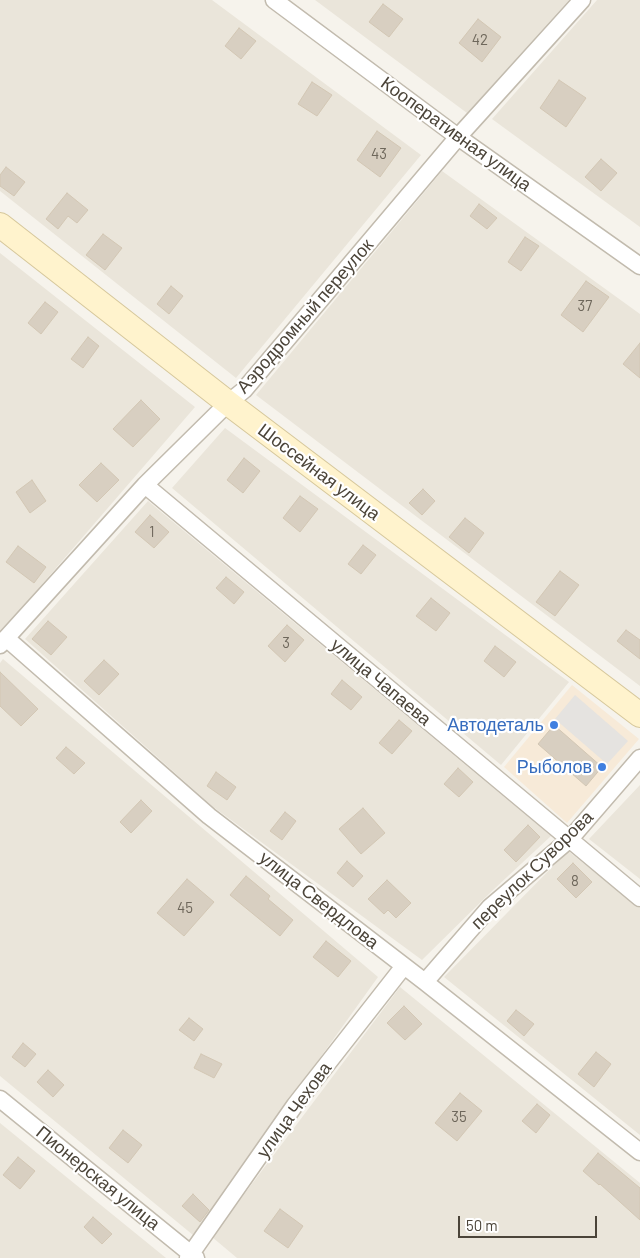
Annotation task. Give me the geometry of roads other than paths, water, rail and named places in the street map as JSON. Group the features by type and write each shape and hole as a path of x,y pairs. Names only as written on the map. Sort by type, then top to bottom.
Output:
{"main road":[{"name":"Шоссейная улица","path":"0,224 228,403 640,715"}],"street":[{"name":"Кооперативная улица","path":"274,0 458,137 640,266"},
{"name":"Аэродромный переулок","path":"3,642 145,485 228,403 244,390 458,137 582,0"},
{"name":"улица Чапаева","path":"145,485 640,898"},
{"name":"улица Свердлова","path":"3,642 209,816 425,982 640,1152"},
{"name":"переулок Суворова","path":"425,982 490,907 570,839 640,758"},
{"name":"улица Чехова","path":"192,1257 295,1105 404,966"},
{"name":"Пионерская улица","path":"0,1099 192,1257"}],"place":[{"name":"Автодеталь","path":"554,725"},
{"name":"Рыболов","path":"602,767"}]}
